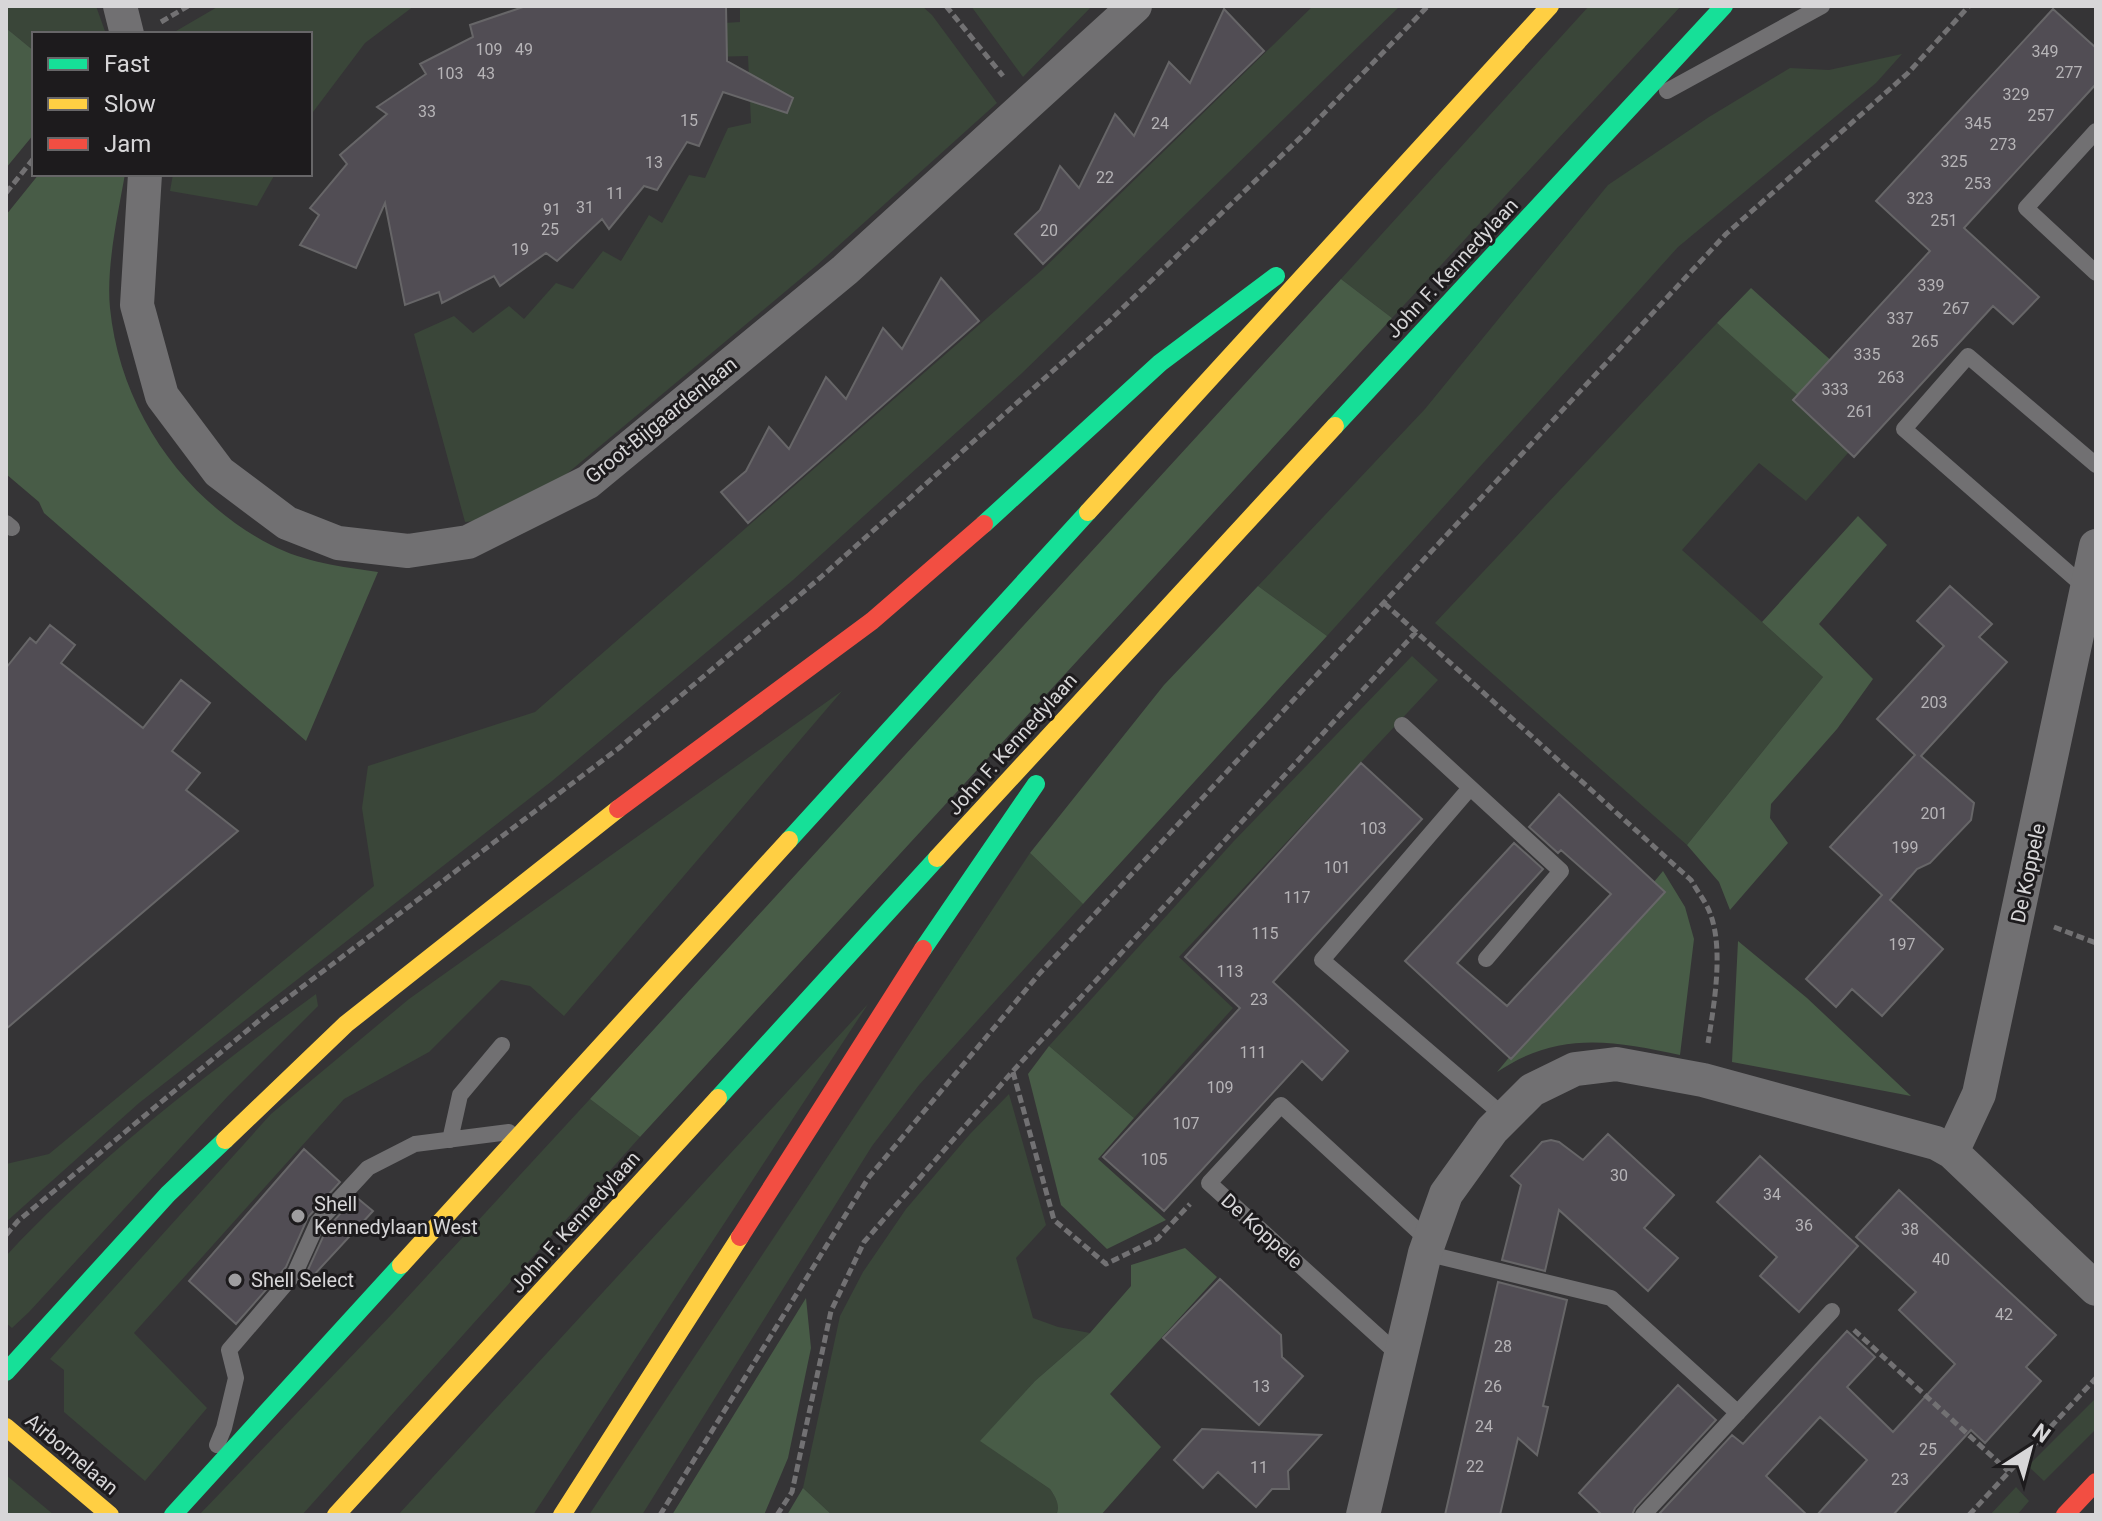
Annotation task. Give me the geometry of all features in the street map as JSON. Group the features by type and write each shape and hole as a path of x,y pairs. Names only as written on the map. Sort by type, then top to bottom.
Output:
{"main road":[{"path":"173,1515 1550,6"},
{"name":"John F. Kennedylaan","path":"336,1515 1133,644 1724,6"},
{"path":"6,1372 168,1194 346,1024 566,848 872,621 1028,486 1160,363 1361,212"},
{"path":"562,1515 945,915 1133,644"},
{"name":"Airbornelaan","path":"6,1427 110,1515"},
{"path":"2065,1515 2096,1482"}],"street":[{"path":"120,6 126,32"},
{"name":"Groot-Bijgaardenlaan","path":"145,176 137,305 162,396 219,472 287,523 338,543 408,551 468,542 588,482 845,270 1135,6"},
{"name":"De Koppele","path":"1952,1152 1979,1094 2096,546"},
{"path":"1363,1515 1427,1247 1446,1194 1505,1117 1532,1090 1575,1069 1616,1064 1703,1080 1920,1137 1952,1152 2096,1289"}],"lane":[{"path":"1623,115 1822,6"},
{"path":"2096,131 2026,208 2096,273"},
{"path":"2087,589 1904,429 1968,356 2096,465"},
{"path":"1402,725 1561,871 1486,959"},
{"path":"1470,788 1322,960 1505,1117"},
{"path":"450,1140 460,1095 502,1045"},
{"name":"De Koppele","path":"1400,1356 1209,1183 1281,1105 1427,1247 1611,1298 1738,1413"},
{"path":"202,1483 224,1428 236,1378 229,1350 295,1273 318,1222 368,1168 415,1144 523,1130"},
{"path":"1643,1515 1832,1311"}],"path":[{"path":"946,6 1026,105"},
{"path":"6,1235 18,1221 273,1009 619,748 821,577 1109,321 1301,137 1428,6"},
{"path":"660,1515 869,1177 1040,973 1726,234 1908,73 1969,6"},
{"path":"6,193 32,160"},
{"path":"1384,603 1691,880 1710,913 1717,946 1714,1004 1703,1080"},
{"path":"777,1515 792,1492 831,1311 864,1242 1013,1071 1416,632"},
{"path":"2019,915 2096,943"},
{"path":"1013,1071 1054,1220 1106,1264 1157,1239 1209,1183"},
{"path":"1832,1311 2008,1471"},
{"path":"1969,1515 2096,1378"}],"green space":[{"path":"6,6 96,6 105,32 32,32 32,49 6,28"},
{"path":"219,6 414,6 365,43 312,113 312,32 174,32"},
{"path":"740,6 922,6 932,15 997,103 817,265 539,497 476,521 465,522 414,334 454,316 473,333 509,306 524,319 556,283 573,289 603,251 621,261 649,215 662,223 689,175 705,178 728,128 751,123 748,56 709,57 707,24 740,22"},
{"path":"971,6 1092,6 1023,77"},
{"path":"1313,6 1400,6 1021,374 793,580 552,781 139,1103 6,1222 6,1164 49,1154 374,886 362,808 368,766 535,712 1042,270"},
{"path":"1589,6 1681,6 1392,318 1341,279"},
{"path":"6,28 32,49 32,136 6,168"},
{"path":"1902,54 1876,83 1678,247 1327,636 1258,586 1425,409 1608,185 1709,117 1790,68 1829,70"},
{"path":"37,176 125,176 113,241 110,308 116,345 127,381 161,447 210,503 239,526 271,545 310,560 378,572 306,741 44,513 39,502 6,474 6,215"},
{"path":"173,176 274,176 257,206 170,191"},
{"path":"1341,279 1392,318 640,1137 590,1099"},
{"path":"1751,288 1836,365 1803,400 1717,323"},
{"path":"1717,323 1855,445 1806,501 1759,463 1682,550 1823,677 1687,845 1435,623"},
{"path":"1858,516 1887,545 1819,624 1873,679 1837,729 1771,804 1770,818 1788,843 1730,910 1719,882 1687,845 1823,677 1762,622"},
{"path":"1258,586 1327,636 1083,904 1030,853 1164,685"},
{"path":"1412,656 1438,680 1179,957 1233,1008 1134,1118 1049,1046 1233,842"},
{"path":"842,691 564,1016 530,986 501,980 429,1052 344,1099 134,1333 207,1408 145,1481 64,1412 64,1370 50,1359 271,1114 409,999"},
{"path":"1030,853 1083,904 919,1085 872,1146 642,1515 589,1515"},
{"path":"1663,871 1685,907 1694,939 1680,1055 1586,1042 1542,1050 1497,1072"},
{"path":"1738,941 1807,998 1911,1096 1732,1062"},
{"path":"316,994 318,1006 228,1096 29,1312 12,1328 6,1323 6,1256 115,1151 235,1054"},
{"path":"868,1004 533,1515 398,1515"},
{"path":"1049,1046 1134,1118 1098,1159 1166,1220 1107,1249 1061,1205 1028,1074"},
{"path":"1009,1094 1046,1225 1016,1258 1033,1318 1090,1333 1035,1381 981,1441 1050,1489 1058,1505 1056,1515 832,1515 803,1488 840,1316 863,1272 906,1209"},
{"path":"590,1099 640,1137 302,1515 199,1515 393,1313"},
{"path":"1185,1248 1217,1277 1110,1394 1161,1447 1101,1515 1056,1515 1058,1505 1050,1489 980,1441 1035,1381 1090,1333 1131,1286 1131,1265"},
{"path":"806,1298 811,1348 788,1458 764,1515 672,1515"},
{"path":"2096,1398 2096,1429 2044,1481 2028,1466"},
{"path":"6,1475 54,1515 6,1515"},
{"path":"2016,1487 2029,1501 2017,1515 1990,1515"},
{"path":"803,1488 832,1515 787,1515"}],"building":[{"path":"526,6 726,6 727,61 793,98 787,113 723,92 699,146 687,142 657,190 644,186 609,229 602,219 557,261 546,253 500,286 494,276 442,303 439,292 405,305 385,203 356,268 300,245 319,215 310,208 347,164 340,155 387,114 377,107 426,74 420,64 473,37 470,25"},
{"path":"1224,9 1264,51 1043,264 1015,234 1040,210 1060,166 1079,188 1115,114 1134,136 1169,62 1190,83"},
{"path":"2053,9 2096,48 2096,84 1964,228 2039,297 2013,324 1993,306 1854,457 1793,400 1930,251 1876,201"},
{"path":"941,278 979,321 748,523 721,492 746,471 769,427 789,449 826,377 846,399 883,328 902,349"},
{"path":"1950,586 1992,624 1979,637 2007,662 1921,756 1974,803 1971,820 1930,863 1917,869 1890,900 1943,949 1882,1016 1852,989 1836,1007 1806,979 1882,895 1830,847 1915,755 1877,719 1944,646 1917,621"},
{"path":"50,625 75,645 61,663 143,728 181,680 210,703 172,751 200,773 186,790 238,831 6,1029 6,668 30,638 36,643"},
{"path":"1361,763 1422,819 1273,982 1348,1051 1322,1080 1302,1061 1164,1211 1103,1157 1240,1008 1185,957"},
{"path":"1559,794 1665,892 1511,1059 1405,961 1514,843 1543,869 1457,963 1507,1006 1611,894 1561,850 1558,853 1529,827"},
{"path":"1608,1134 1674,1195 1644,1228 1678,1258 1648,1291 1559,1210 1545,1271 1502,1260 1521,1185 1511,1176 1542,1142 1559,1142 1583,1160"},
{"path":"304,1149 340,1182 308,1217 286,1267 236,1324 189,1281"},
{"path":"1760,1156 1858,1246 1799,1312 1760,1276 1777,1257 1717,1202"},
{"path":"1899,1190 2056,1335 2026,1367 2041,1381 1985,1443 1971,1430 1893,1515 1817,1515 1867,1460 1820,1417 1766,1476 1807,1515 1658,1515 1732,1435 1743,1444 1847,1331 1875,1357 1847,1387 1893,1432 1955,1364 1899,1310 1916,1292 1856,1237"},
{"path":"356,1197 373,1211 312,1277 307,1272 327,1228"},
{"path":"1220,1279 1281,1335 1282,1357 1303,1376 1259,1425 1163,1338"},
{"path":"1498,1282 1567,1300 1543,1406 1548,1407 1537,1455 1518,1438 1500,1515 1445,1515"},
{"path":"1678,1385 1716,1420 1632,1515 1602,1515 1579,1493"},
{"path":"1202,1429 1321,1435 1288,1471 1289,1489 1272,1489 1256,1507 1218,1472 1203,1488 1174,1460"}],"traffic: fast":[{"path":"1335,426 1724,6"},
{"path":"984,524 1160,363 1276,276"},
{"path":"789,840 1088,512"},
{"path":"923,949 1036,784"},
{"path":"718,1098 937,858"},
{"path":"6,1372 168,1194 225,1140"},
{"path":"173,1515 401,1265"}],"traffic: slow":[{"path":"1088,512 1550,6"},
{"path":"937,858 1335,426"},
{"path":"225,1140 346,1024 618,809"},
{"path":"401,1265 789,840"},
{"path":"336,1515 718,1098"},
{"path":"562,1515 740,1237"},
{"path":"6,1427 110,1515"}],"traffic: jam":[{"path":"618,809 872,621 984,524"},
{"path":"740,1237 923,949"},
{"path":"2065,1515 2096,1482"}],"place":[{"name":"Shell Kennedylaan West","path":"298,1216"},
{"name":"Shell Select","path":"235,1280"}]}
